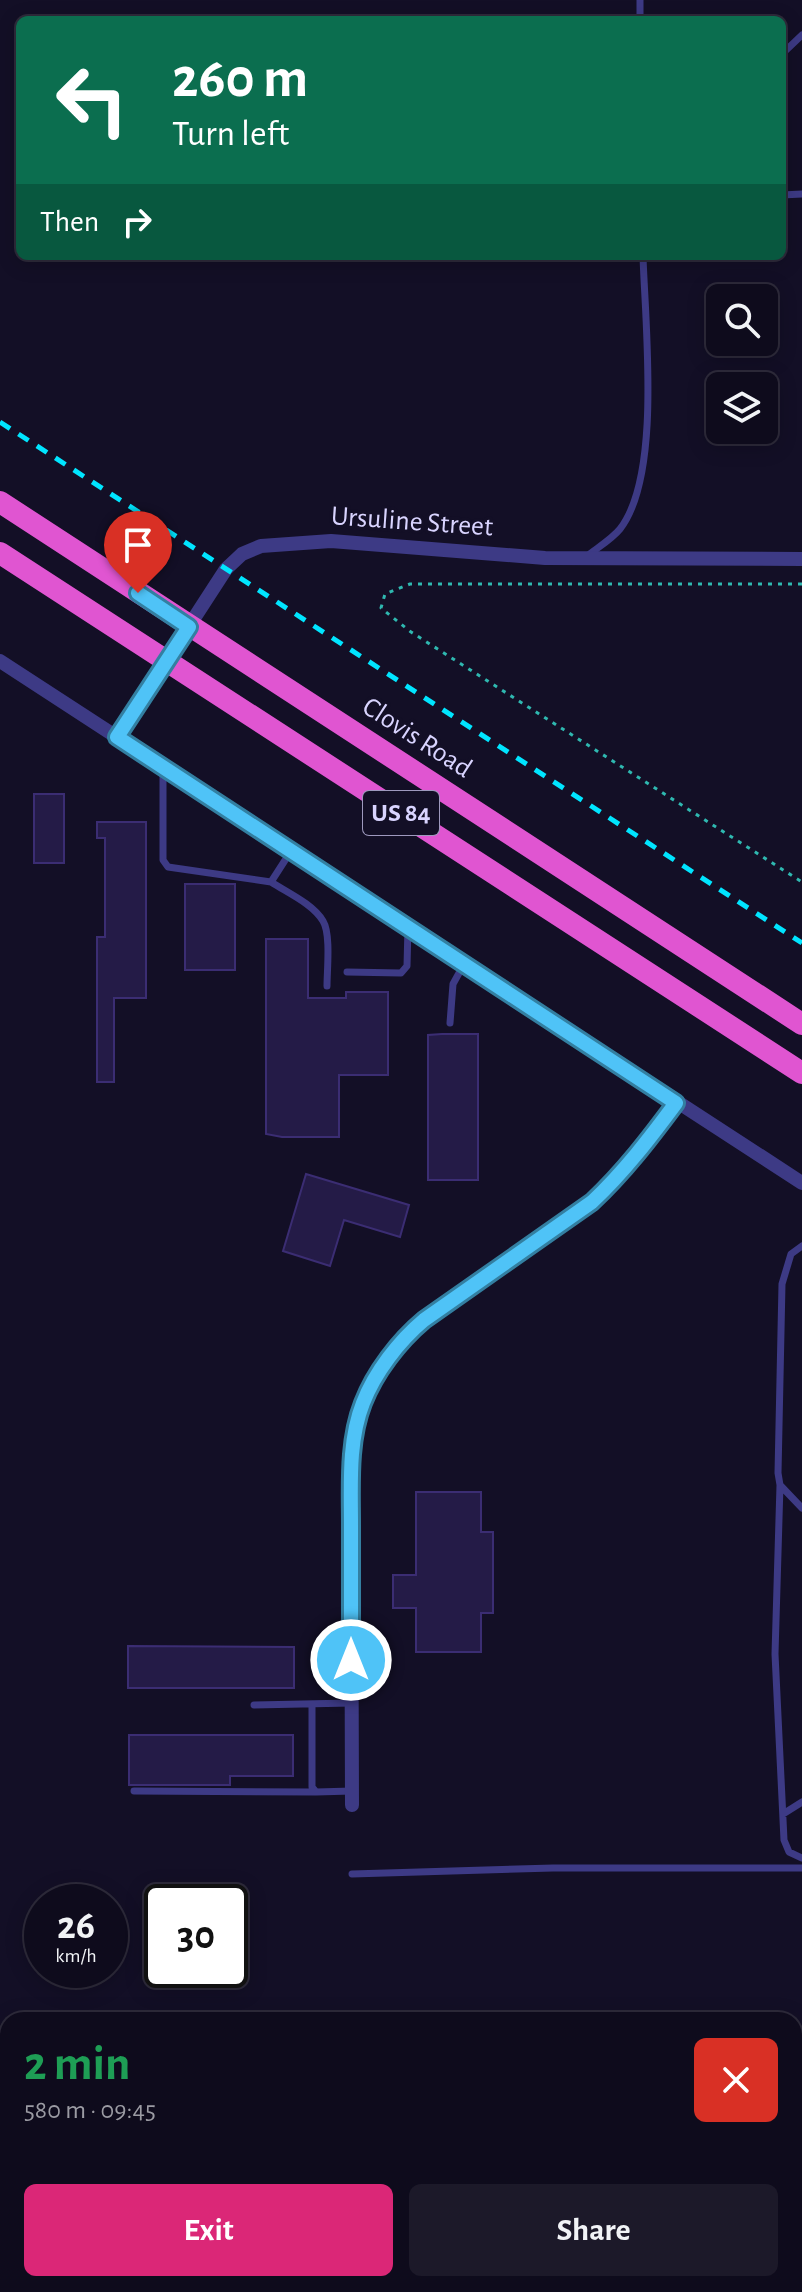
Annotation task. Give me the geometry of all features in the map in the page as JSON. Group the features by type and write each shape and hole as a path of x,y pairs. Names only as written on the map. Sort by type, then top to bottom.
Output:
{"highway":[{"name":"Clovis Road","path":"0,502 802,1024"},
{"name":"US 84","path":"0,553 802,1073"}],"street":[{"name":"Ursuline Street","path":"117,737 226,569 242,554 261,546 331,541 545,558 802,559"},
{"path":"0,661 802,1183"},
{"path":"352,1798 351,1478 353,1440 362,1404 373,1383 411,1331 592,1202 630,1163 676,1103"}],"lane":[{"path":"786,50 802,35"},
{"path":"585,558 620,529 637,493 648,445 643,260"},
{"path":"163,767 165,865 271,882 305,904 323,920 327,930 327,986"},
{"path":"271,882 291,851"},
{"path":"347,972 401,973 407,966 408,927"},
{"path":"450,1023 453,984 464,964"},
{"path":"802,1246 791,1254 782,1284 775,1654 784,1840 789,1852 802,1858"},
{"path":"780,1485 802,1508"},
{"path":"254,1705 351,1703"},
{"path":"312,1704 312,1787 316,1792"},
{"path":"134,1791 316,1792 352,1798"},
{"path":"783,1814 802,1802"},
{"path":"352,1874 553,1868 802,1868"}],"path":[{"path":"802,584 410,584 385,594 381,608 411,632 802,882"}],"building":[{"path":"34,794 64,794 64,863 34,863"},
{"path":"97,822 146,822 146,998 114,998 114,1082 97,1082 97,937 105,937 105,838 97,838"},
{"path":"185,884 235,884 235,970 185,970"},
{"path":"266,939 308,939 308,998 346,998 346,992 388,992 388,1075 339,1075 339,1137 266,1134"},
{"path":"478,1034 478,1180 428,1180 428,1035"},
{"path":"306,1174 409,1205 400,1237 344,1220 330,1266 283,1251"},
{"path":"416,1492 481,1492 481,1532 493,1532 493,1613 481,1613 481,1652 416,1652 416,1608 393,1608 393,1575 416,1575"},
{"path":"128,1646 294,1647 294,1688 128,1688"},
{"path":"129,1735 293,1735 293,1776 230,1776 230,1785 129,1785"}],"railway":[{"path":"0,422 802,943"}],"route":[{"path":"138,593 189,627 117,737 676,1103 630,1163 592,1202 438,1308 411,1331 373,1383 362,1404 353,1440 351,1660"}]}
